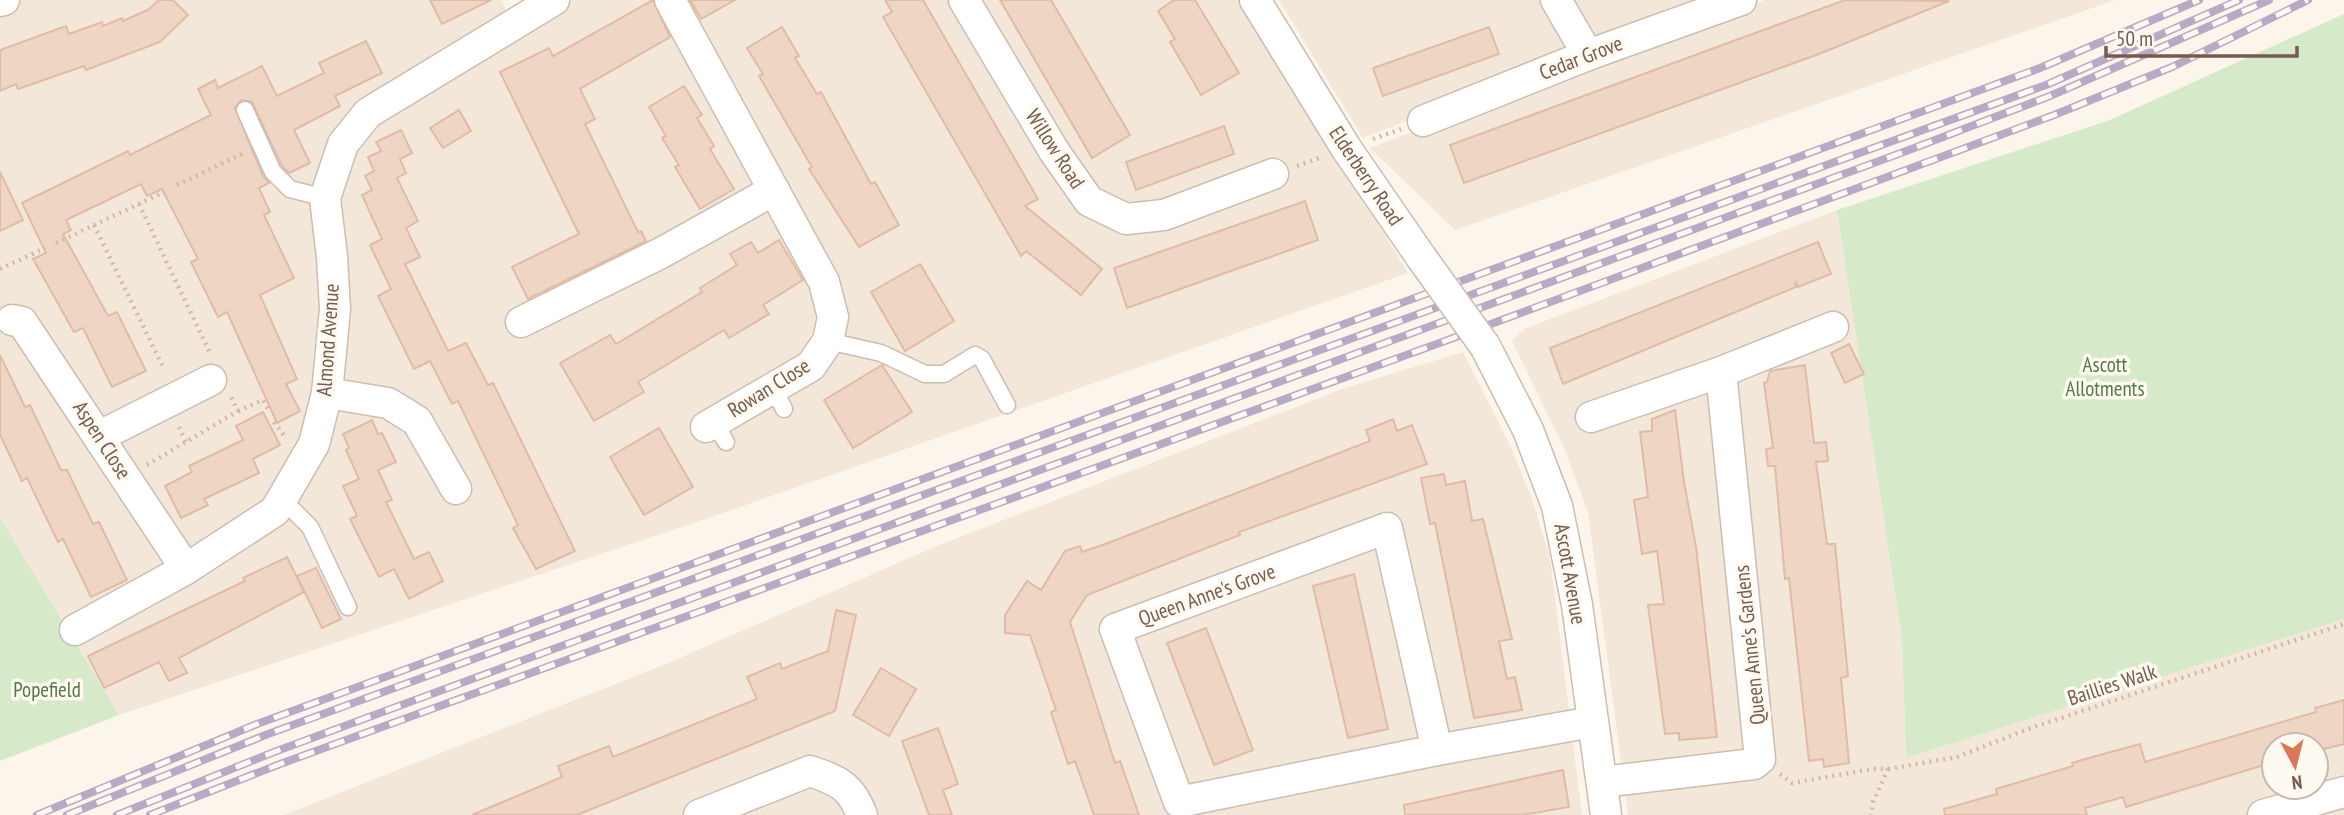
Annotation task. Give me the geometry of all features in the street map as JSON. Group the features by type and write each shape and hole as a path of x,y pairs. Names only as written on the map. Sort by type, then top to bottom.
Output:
{"street":[{"name":"Almond Avenue","path":"75,630 186,569 275,511 314,444 327,393 335,309 325,198 342,144 368,113 511,11 554,0"},
{"name":"Rowan Close","path":"670,0 824,282 833,317 828,341 811,366 779,398 716,430"},
{"name":"Willow Road","path":"964,0 1054,151 1089,201 1126,219 1164,215 1273,174"},
{"name":"Elderberry Road","path":"1255,0 1346,148 1485,346"},
{"path":"1556,0 1588,55"},
{"name":"Cedar Grove","path":"1423,121 1588,55 1741,0"},
{"path":"521,321 662,253 774,190"},
{"name":"Aspen Close","path":"12,320 22,322 186,569"},
{"path":"1591,417 1721,372 1833,327"},
{"name":"Ascott Avenue","path":"1485,346 1528,430 1557,506 1575,593 1606,815"},
{"name":"Queen Anne's Gardens","path":"1721,372 1760,759"},
{"path":"100,436 217,376"},
{"path":"327,393 388,403 417,421 456,489"},
{"name":"Queen Anne's Grove","path":"1437,750 1387,528 1115,629 1179,802 1592,722"},
{"path":"1602,782 1754,764 1760,759"},
{"path":"699,815 810,771 839,781 856,799 862,815"},
{"path":"2263,815 2344,792"}],"lane":[{"path":"245,110 273,172 290,189 325,198"},
{"path":"828,341 881,353 925,374 944,374 975,355 982,359 1007,405"},
{"path":"282,499 310,527 348,607"}],"path":[{"path":"1273,174 1423,121"},
{"path":"177,185 260,145"},
{"path":"56,243 164,192"},
{"path":"139,204 217,376 237,411"},
{"path":"94,225 163,367"},
{"path":"0,269 45,248"},
{"path":"127,478 237,411 263,400 269,411"},
{"path":"179,426 186,442"},
{"name":"Baillies Walk","path":"1760,759 1792,783 1957,757 2028,729 2344,624"},
{"path":"1871,815 1873,802 1888,769"}],"shaded area":[{"path":"0,0 501,0 518,33 572,0 1240,0 1408,273 720,514 119,715 0,518"},
{"path":"1279,0 1731,0 1578,54 1363,138"},
{"path":"1765,0 2115,0 1455,230 1370,148"},
{"path":"1837,210 1902,639 1906,758 2344,619 2344,815 1628,815 1588,512 1564,448 1512,341 1524,329"},
{"path":"1463,352 1511,447 1532,499 1550,558 1582,815 284,815 666,664 937,546 1342,389"}],"green space":[{"name":"Ascott Allotments","path":"2344,14 2344,619 1906,758 1902,639 1837,210 2110,120"},
{"name":"Popefield","path":"0,518 119,715 0,761"}],"building":[{"path":"159,0 173,0 188,15 160,42 86,70 84,66 18,89 16,84 0,91 0,50 66,26 69,34 102,22 103,26 122,18 123,21 148,10"},
{"path":"430,0 491,0 442,24"},
{"path":"653,0 670,37 580,89 595,119 585,124 638,232 641,231 646,241 528,299 512,267 579,234 500,72 549,48 553,56"},
{"path":"690,0 735,0 701,19"},
{"path":"885,0 923,0 1038,199 1025,206 1102,269 1081,295 1026,251 1021,256 883,17 892,12"},
{"path":"1000,0 1051,0 1130,135 1092,158"},
{"path":"1174,0 1195,0 1239,73 1201,95 1170,42 1175,39 1158,11"},
{"path":"1845,0 1949,1 1819,54 1464,183 1450,145"},
{"path":"782,27 799,56 795,58 817,94 821,92 871,184 875,182 899,225 859,247 809,169 812,167 759,76 763,74 747,48"},
{"path":"1489,27 1499,54 1383,96 1373,68"},
{"path":"366,41 382,73 335,96 340,106 294,130 310,163 289,173 282,166 252,102 241,100 235,108 263,176 269,183 259,188 270,212 264,215 294,278 260,295 297,379 286,384 300,411 277,423 227,312 218,317 191,262 198,259 162,189 147,196 141,184 66,220 71,230 63,234 108,316 117,312 146,371 112,387 83,328 74,332 33,259 46,253 22,203 128,151 130,155 211,115 198,89 215,80 218,88 262,66 277,96 324,73 319,63"},
{"path":"684,86 702,115 697,118 714,146 710,149 734,189 700,209 675,167 679,165 662,138 666,136 649,107"},
{"path":"459,110 471,131 443,148 430,128"},
{"path":"1224,126 1234,154 1136,190 1126,162"},
{"path":"401,130 412,153 400,159 406,173 397,178 418,221 406,228 420,257 405,264 448,351 466,343 488,385 493,383 575,551 536,569 513,528 518,525 458,401 452,404 430,361 414,369 378,296 391,289 370,245 382,239 362,195 372,190 365,176 374,171 368,157 381,151 376,142"},
{"path":"0,172 23,220 0,231"},
{"path":"1305,201 1318,240 1127,308 1114,268"},
{"path":"779,240 803,280 763,305 769,314 729,338 724,330 638,382 644,392 594,421 560,363 610,335 616,344 702,292 700,288 737,265 730,254 751,242 758,253"},
{"path":"1818,242 1831,274 1798,287 1795,281 1796,287 1563,384 1550,348"},
{"path":"920,264 954,321 905,351 871,292"},
{"path":"1849,344 1864,374 1845,383 1831,353"},
{"path":"0,355 25,407 30,405 61,470 67,470 93,524 99,522 127,580 91,597 63,539 58,542 27,478 22,481 0,435"},
{"path":"882,365 912,412 853,448 824,400"},
{"path":"1805,365 1814,443 1826,442 1828,461 1816,462 1827,544 1835,544 1848,676 1841,678 1849,763 1824,767 1823,759 1809,761 1789,578 1785,579 1775,466 1768,466 1766,449 1773,448 1764,383 1767,382 1770,371"},
{"path":"1675,410 1696,547 1717,737 1679,740 1679,733 1665,734 1648,605 1664,604 1657,551 1642,554 1634,500 1648,497 1640,432 1652,431 1652,419"},
{"path":"263,412 280,445 253,459 259,473 204,499 208,505 181,518 165,486 192,472 189,466 243,440 236,426"},
{"path":"1393,419 1397,431 1412,425 1427,464 1239,532 1240,535 1087,595 1070,622 1115,763 1120,761 1139,815 1094,815 1075,761 1068,764 1051,712 1056,710 1030,635 1005,633 1005,615 1027,581 1041,590 1065,551 1080,546 1082,552 1108,543 1370,441 1366,430"},
{"path":"372,420 378,434 382,433 396,462 378,470 392,500 386,502 414,559 429,552 443,581 409,599 394,569 379,577 350,519 357,516 343,486 359,479 346,450 349,448 343,434"},
{"path":"659,428 693,487 644,515 610,457"},
{"path":"1444,474 1446,485 1465,481 1472,521 1483,519 1512,639 1499,641 1507,679 1515,677 1522,710 1474,718 1435,523 1430,524 1421,478"},
{"path":"287,557 304,592 179,658 187,673 169,681 159,662 104,688 88,656 245,581 243,578"},
{"path":"316,568 341,619 322,628 297,576"},
{"path":"1354,574 1388,729 1348,738 1313,586"},
{"path":"836,610 856,615 835,711 577,815 472,815 562,777 558,766 609,746 613,757 757,699 747,677 780,663 782,669 828,651"},
{"path":"1206,628 1253,750 1214,765 1167,643"},
{"path":"881,668 916,689 889,736 853,715"},
{"path":"2344,700 2344,744 2330,748 2330,731 2260,731 2260,766 2126,807 2123,797 2085,808 2087,815 1945,815 1944,809 1997,794 1996,789 2073,766 2072,763 2089,758 2140,744 2145,762 2316,712 2315,708"},
{"path":"938,728 958,784 943,790 952,815 929,815 902,741"},
{"path":"1563,770 1569,807 1522,815 1405,815 1404,805"}],"railway":[{"path":"37,815 257,724 2040,68 2199,0"},
{"path":"67,815 268,734 2046,85 2239,0"},
{"path":"117,815 274,752 1909,150 2050,96 2269,0"},
{"path":"150,815 280,764 1445,341 2054,115 2172,67 2308,0"}]}
